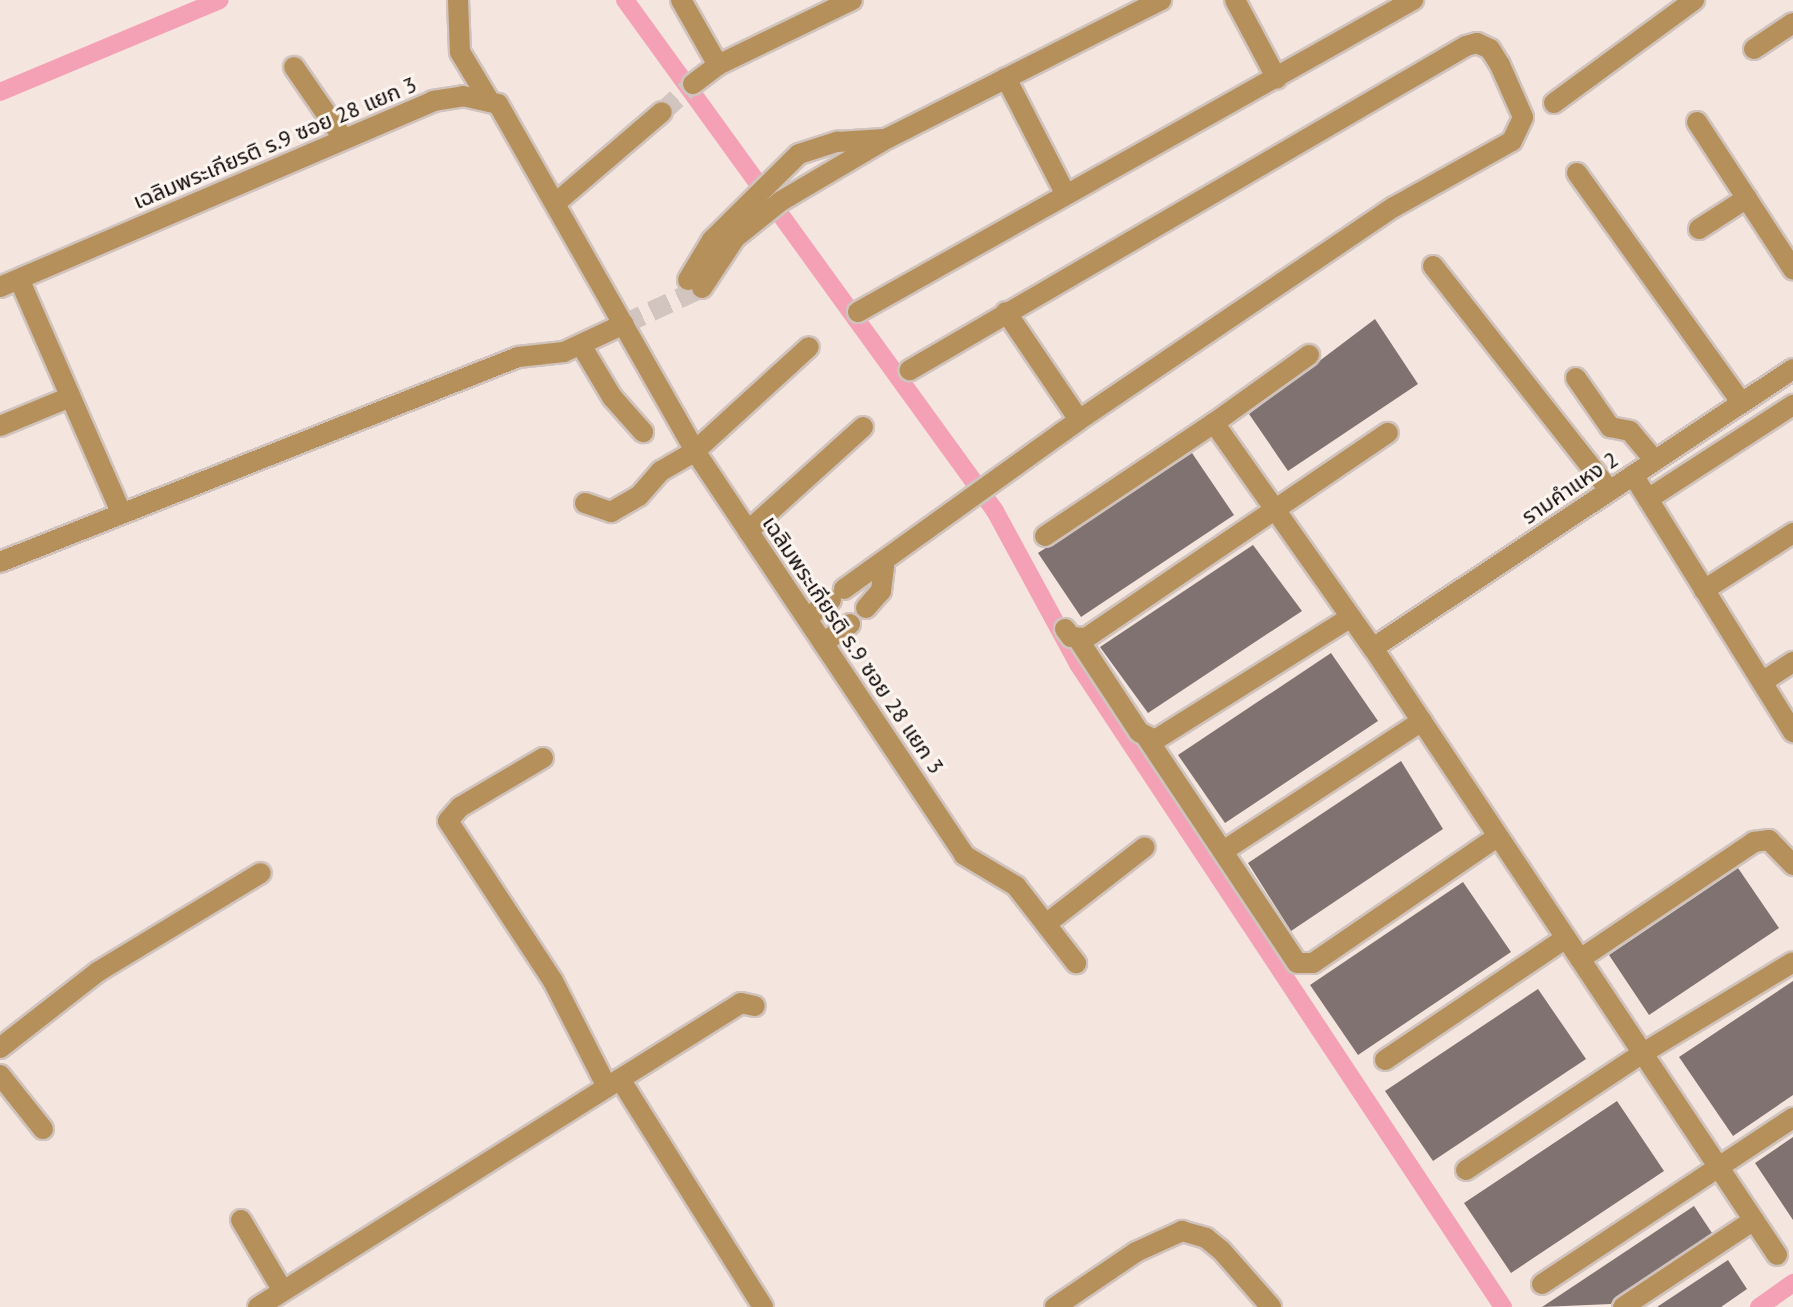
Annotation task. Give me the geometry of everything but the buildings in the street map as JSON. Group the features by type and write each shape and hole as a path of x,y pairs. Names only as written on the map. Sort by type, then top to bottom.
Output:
{"street":[{"path":"458,0 460,52 490,102"},
{"path":"681,0 718,65"},
{"path":"693,84 718,65 852,0"},
{"path":"695,284 712,240 750,216 774,193 1161,0"},
{"path":"1235,0 1277,79"},
{"path":"858,312 1413,0"},
{"path":"1554,103 1694,0"},
{"path":"1754,49 1793,23"},
{"path":"807,618 837,594 884,565 923,529 955,510 1079,420 1394,207 1512,141 1523,117 1490,49 1477,43 1466,46 910,370"},
{"path":"294,67 343,138"},
{"path":"1006,78 1065,193"},
{"name":"เฉลิมพระเกียรติ ร.9 ซอย 28 แยก 3","path":"0,287 433,101 463,96 490,102 507,112 695,451 964,855 1016,886 1076,963"},
{"path":"557,202 662,112"},
{"path":"1697,122 1793,269"},
{"path":"774,193 780,169 815,147 888,138"},
{"path":"1577,173 1741,402"},
{"path":"1699,229 1747,198"},
{"path":"1433,266 1610,491"},
{"path":"20,281 121,512"},
{"path":"1006,312 1079,420"},
{"path":"0,562 518,357 564,352 624,324"},
{"path":"581,345 612,397 643,432"},
{"path":"585,503 611,512 639,496 661,471 695,451 809,347"},
{"path":"1045,536 1309,355"},
{"name":"รามคำแหง 2","path":"1373,648 1793,369"},
{"path":"1576,378 1610,427 1630,431 1654,460"},
{"path":"0,426 70,397"},
{"path":"1648,499 1793,405"},
{"path":"1214,423 1373,648 1777,1255"},
{"path":"748,531 863,427"},
{"path":"1388,433 1277,510 1072,634 1147,738 1297,963 1313,963 1497,837"},
{"path":"1633,475 1793,732"},
{"path":"1704,590 1793,533"},
{"path":"866,608 881,591 884,565"},
{"path":"1147,738 1163,737 1351,617"},
{"path":"823,643 850,624"},
{"path":"1762,682 1793,662"},
{"path":"1231,846 1422,721"},
{"path":"543,758 460,807 448,821 553,981 614,1083 763,1307"},
{"path":"1580,959 1754,842 1769,840 1793,865"},
{"path":"1046,924 1145,847"},
{"path":"0,1048 99,971 261,873"},
{"path":"1385,1060 1566,938"},
{"path":"1466,1170 1643,1053 1793,962"},
{"path":"258,1307 741,1003 755,1006"},
{"path":"0,1075 43,1129"},
{"path":"1542,1284 1793,1118"},
{"path":"241,1220 283,1291"},
{"path":"1623,1307 1754,1220"},
{"path":"1055,1307 1136,1252 1182,1231 1206,1238 1221,1250 1271,1307"}],"waterway":[{"path":"0,92 220,0"},
{"path":"625,0 995,511 1078,664 1503,1307"},
{"path":"1759,1307 1793,1283"}],"tunnel":[{"path":"662,112 693,84"},
{"path":"624,324 702,288"}]}
